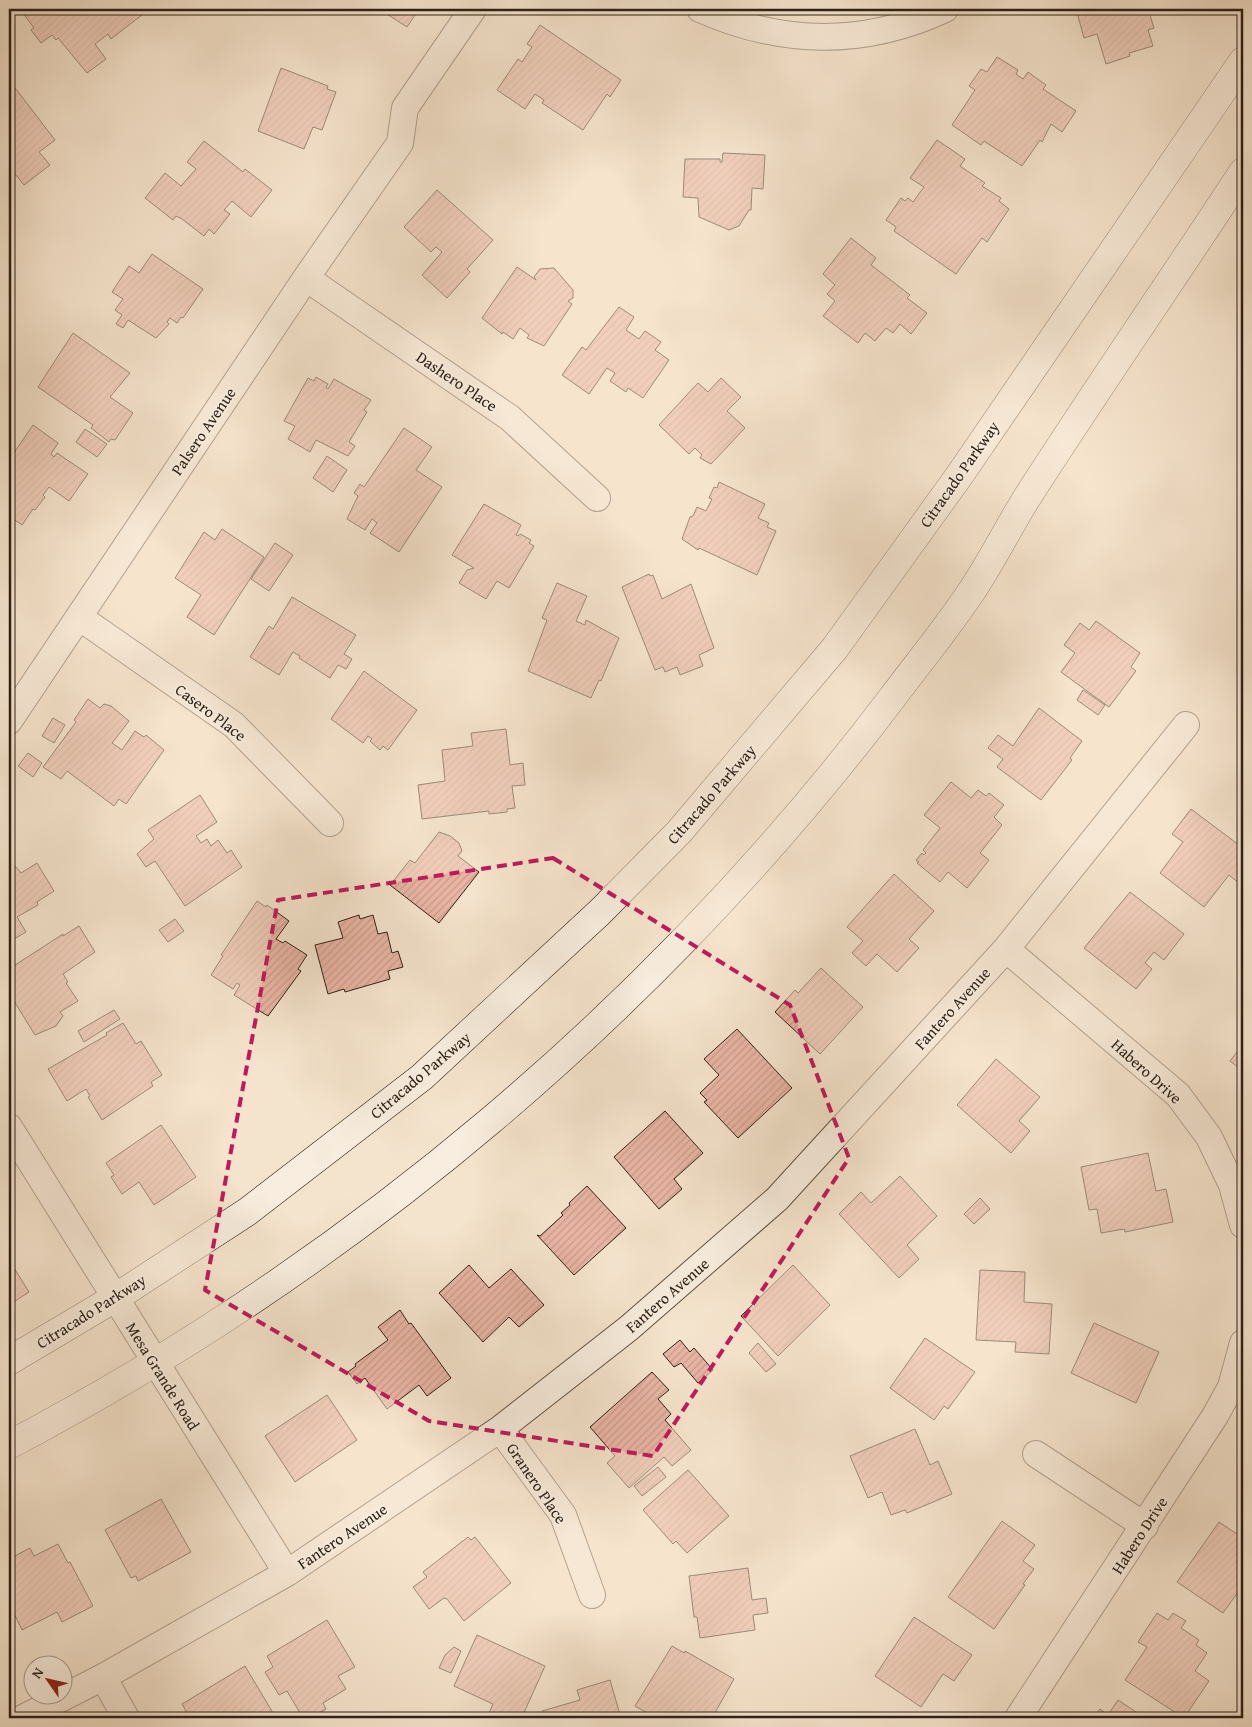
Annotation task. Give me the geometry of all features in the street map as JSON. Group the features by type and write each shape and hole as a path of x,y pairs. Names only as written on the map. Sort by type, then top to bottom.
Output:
{"street":[{"name":"Palsero Avenue","path":"9,721 306,278 400,143 404,108 473,9"},
{"path":"700,9 740,25 790,36 839,37 878,33 919,21 945,9"},
{"name":"Citracado Parkway","path":"9,1361 114,1298 247,1212 422,1077 600,912 679,832 835,648 959,476 1243,61"},
{"path":"9,1445 156,1364 301,1269 409,1188 521,1095 615,1009 708,915 783,833 856,746 974,589 1026,499 1243,172"},
{"name":"Dashero Place","path":"306,278 510,418 597,498"},
{"name":"Casero Place","path":"79,617 234,725 330,823"},
{"name":"Fantero Avenue","path":"23,1718 103,1677 287,1573 500,1429 629,1328 777,1199 1006,949 1186,725"},
{"name":"Habero Drive","path":"1006,949 1178,1095 1209,1137 1238,1183 1243,1225"},
{"name":"Mesa Grande Road","path":"9,1127 287,1573"},
{"name":"Habero Drive","path":"1018,1718 1215,1416 1231,1387 1243,1343"},
{"name":"Granero Place","path":"500,1429 563,1516 592,1595"},
{"path":"1036,1454 1145,1526"},
{"path":"103,1677 126,1718"}],"highlighted area":[{"path":"553,858 790,1005 849,1158 653,1456 429,1421 205,1290 278,900"}],"building":[{"path":"20,9 145,9 147,11 111,39 108,34 95,44 106,59 87,73 58,38 56,40 52,35 41,43 31,30 34,28"},
{"path":"379,9 419,9 407,27"},
{"path":"1076,9 1148,9 1154,28 1148,30 1153,46 1129,53 1130,56 1106,64 1097,34 1084,38"},
{"path":"540,25 621,80 610,97 607,94 583,130 542,103 544,100 535,94 525,109 497,90 518,59 522,62 532,47 527,44"},
{"path":"997,57 1018,70 1016,74 1023,79 1028,72 1046,85 1043,89 1076,111 1062,132 1051,124 1042,142 1040,140 1022,166 984,141 981,145 952,125 975,90 969,86 981,69 987,72"},
{"path":"281,68 328,86 327,89 336,92 322,130 313,127 304,149 258,131"},
{"path":"9,80 55,140 39,152 50,165 24,185 11,169 9,171"},
{"path":"937,140 965,159 960,166 985,183 982,186 1001,198 999,201 1009,209 987,242 982,238 956,274 894,231 896,227 886,220 901,198 905,201 908,198 913,202 924,187 910,178"},
{"path":"204,141 243,172 245,169 272,190 251,217 232,201 224,210 230,214 214,234 209,229 204,236 182,219 176,216 173,220 145,198 165,173 181,186 196,169 187,162"},
{"path":"723,153 765,155 763,189 752,188 751,210 749,210 739,226 729,230 699,217 698,198 683,197 685,159 720,159 720,162 722,162"},
{"path":"437,190 493,240 467,269 470,272 447,298 422,275 442,252 436,247 431,252 404,227"},
{"path":"851,238 876,258 871,265 910,295 907,298 927,313 911,334 900,324 893,333 886,328 875,341 865,333 858,343 823,316 835,301 827,294 835,285 823,274"},
{"path":"152,254 203,289 183,318 181,317 177,323 170,318 167,322 169,324 156,338 128,320 123,328 116,324 122,315 115,310 123,299 112,292 129,266 139,273"},
{"path":"517,267 536,280 534,277 540,269 554,268 573,290 573,298 568,301 572,304 544,346 527,338 529,335 520,328 513,339 503,332 502,334 482,318"},
{"path":"619,307 634,317 626,330 639,339 645,331 661,342 655,350 669,360 643,398 628,388 626,392 610,381 615,373 607,368 589,394 562,375 582,347 586,350"},
{"path":"73,333 130,373 110,397 133,413 115,440 111,439 109,442 91,428 93,425 38,387"},
{"path":"316,377 328,384 326,387 328,389 334,379 371,400 364,410 367,412 349,442 355,446 348,456 316,440 310,452 288,439 295,426 284,421 308,378 314,381"},
{"path":"721,378 741,397 727,411 745,428 711,464 700,458 702,455 695,448 689,454 659,425 698,383 708,392"},
{"path":"33,425 58,443 51,454 54,457 57,453 88,474 69,501 49,487 43,495 45,497 35,510 33,509 22,525 9,516 9,460"},
{"path":"404,428 432,447 416,470 442,487 399,552 370,533 377,523 372,519 365,530 347,519 358,496 354,493 360,484 364,487"},
{"path":"85,429 107,444 97,457 76,442"},
{"path":"327,456 347,470 333,492 313,478"},
{"path":"719,482 765,504 758,518 769,523 767,527 776,531 757,575 699,548 698,550 682,539 690,517 693,516 697,507 706,511 712,499 709,498 714,487 717,488"},
{"path":"484,504 521,525 516,535 520,534 531,540 529,543 534,546 509,588 497,581 486,599 459,583 467,570 474,568 452,555"},
{"path":"222,529 264,557 214,635 187,617 201,595 175,578 204,532 215,540"},
{"path":"275,543 293,555 269,591 251,579"},
{"path":"649,574 650,576 653,575 662,599 691,584 714,648 699,655 703,666 680,675 677,667 665,672 663,667 655,670 622,587"},
{"path":"557,583 587,596 576,621 585,625 586,620 619,638 601,681 599,680 591,698 528,671 547,620 542,618"},
{"path":"292,597 356,635 344,654 352,659 346,669 338,665 330,678 293,652 279,675 250,657 269,626 273,629"},
{"path":"1096,621 1140,653 1131,667 1136,671 1109,707 1061,672 1075,653 1064,645 1080,623 1089,630"},
{"path":"364,671 417,710 388,750 383,746 380,750 370,741 372,739 368,736 363,743 331,719"},
{"path":"1083,690 1105,705 1098,715 1077,700"},
{"path":"88,699 100,708 104,704 111,706 129,721 112,743 122,750 135,731 144,737 146,735 164,750 126,804 119,799 114,806 67,771 61,779 43,767 76,722 74,720"},
{"path":"1039,708 1082,741 1070,758 1072,760 1041,800 997,767 1003,759 988,748 998,735 1013,746"},
{"path":"53,718 65,725 54,743 42,736"},
{"path":"506,729 510,765 523,763 525,785 512,786 515,808 507,809 507,812 489,814 489,811 422,819 418,785 445,781 442,750 473,746 471,733"},
{"path":"28,753 42,763 33,777 18,766"},
{"path":"951,782 971,798 978,790 986,796 989,793 1004,805 994,817 1002,825 980,853 989,860 967,888 948,872 940,882 917,863 919,862 916,860 922,853 924,855 926,853 923,850 940,828 924,815"},
{"path":"200,795 217,822 196,836 201,843 207,839 211,846 218,840 227,853 231,850 242,867 185,906 155,861 146,867 137,854 154,839 148,830"},
{"path":"1191,809 1243,848 1243,880 1240,884 1229,875 1204,907 1160,873 1183,842 1172,834"},
{"path":"439,832 450,836 459,843 462,851 458,856 479,872 439,923 390,885 410,860 415,863"},
{"path":"9,859 21,873 37,863 54,891 37,902 38,905 17,917 26,932 9,942"},
{"path":"894,874 934,911 909,939 919,948 897,972 877,954 866,966 852,953 863,941 847,927"},
{"path":"1130,892 1184,934 1164,960 1154,952 1145,963 1152,969 1136,989 1084,948"},
{"path":"257,901 266,907 267,905 289,921 276,939 283,943 285,941 307,955 298,969 301,971 268,1016 234,995 240,985 237,983 233,989 211,975 223,956 221,955"},
{"path":"359,915 360,919 373,915 378,934 387,932 392,953 398,951 403,967 388,971 390,979 345,992 344,989 328,994 315,945 343,938 338,922"},
{"path":"175,919 184,931 168,942 159,930"},
{"path":"79,926 95,952 63,974 68,982 66,983 78,1001 60,1012 63,1016 56,1026 35,1035 14,1001 9,1004 9,969 63,934 63,936"},
{"path":"821,968 863,1007 820,1054 775,1012 795,990 798,993"},
{"path":"114,1010 120,1019 84,1042 78,1031"},
{"path":"123,1023 136,1044 141,1041 162,1075 151,1082 153,1086 102,1120 88,1097 90,1096 86,1089 67,1101 48,1069 107,1035 106,1033"},
{"path":"737,1029 792,1088 738,1138 704,1102 707,1100 700,1093 719,1075 704,1059"},
{"path":"1243,1044 1243,1071 1230,1061"},
{"path":"996,1059 1040,1097 1019,1121 1030,1131 1011,1153 957,1105"},
{"path":"665,1111 703,1153 674,1179 682,1189 659,1209 614,1157"},
{"path":"161,1125 196,1177 154,1205 139,1182 122,1194 111,1177 114,1175 106,1163"},
{"path":"1148,1153 1156,1191 1166,1189 1173,1222 1125,1232 1124,1229 1101,1233 1097,1209 1089,1210 1081,1167"},
{"path":"900,1176 937,1216 907,1245 919,1259 899,1278 839,1214 861,1192 871,1203"},
{"path":"587,1186 626,1228 574,1275 537,1235 540,1236 563,1215 561,1213 570,1205 569,1203"},
{"path":"980,1198 990,1209 974,1224 964,1214"},
{"path":"11,1263 29,1292 9,1305 9,1264"},
{"path":"469,1265 489,1288 511,1269 544,1305 519,1327 509,1317 483,1342 439,1293"},
{"path":"793,1265 830,1305 778,1356 741,1316"},
{"path":"980,1270 1025,1272 1024,1302 1052,1304 1049,1354 1015,1352 1016,1342 976,1340"},
{"path":"400,1310 451,1378 427,1396 419,1385 387,1409 365,1378 357,1384 348,1372 356,1366 355,1364 388,1340 378,1327"},
{"path":"1094,1323 1159,1352 1136,1403 1071,1373"},
{"path":"925,1338 975,1372 948,1409 944,1406 934,1420 890,1388"},
{"path":"680,1340 690,1352 694,1348 713,1370 698,1383 681,1363 674,1367 663,1354"},
{"path":"758,1343 776,1364 766,1372 749,1353"},
{"path":"652,1372 669,1390 658,1399 671,1414 665,1420 691,1450 672,1466 664,1457 629,1488 607,1463 615,1456 590,1427"},
{"path":"327,1395 357,1440 295,1482 265,1436"},
{"path":"915,1429 930,1465 938,1461 952,1494 907,1513 905,1510 891,1515 882,1492 868,1498 850,1456"},
{"path":"658,1467 666,1477 642,1496 634,1486"},
{"path":"688,1470 729,1516 687,1553 676,1541 673,1544 643,1510"},
{"path":"161,1499 191,1552 138,1581 136,1576 131,1578 105,1530"},
{"path":"1002,1521 1035,1545 1023,1561 1034,1569 994,1629 948,1597"},
{"path":"1219,1522 1243,1538 1243,1585 1223,1613 1177,1582"},
{"path":"468,1537 471,1540 475,1537 511,1583 464,1621 447,1599 444,1598 429,1609 413,1587 427,1577 423,1572"},
{"path":"58,1544 68,1563 70,1562 93,1606 62,1622 57,1612 22,1630 9,1603 9,1559 30,1548 34,1556"},
{"path":"748,1568 752,1600 766,1598 768,1613 753,1615 755,1630 700,1638 697,1617 694,1617 689,1576"},
{"path":"1157,1613 1168,1620 1173,1613 1186,1621 1181,1628 1199,1640 1196,1645 1207,1653 1195,1671 1209,1681 1184,1718 1125,1680 1147,1647 1138,1642"},
{"path":"914,1617 972,1655 954,1681 943,1674 921,1707 875,1676"},
{"path":"327,1620 355,1667 338,1676 346,1689 323,1703 326,1709 311,1718 303,1718 287,1691 279,1695 265,1672 273,1667 267,1656"},
{"path":"477,1635 545,1666 522,1717 487,1718 493,1704 454,1686"},
{"path":"672,1646 684,1653 685,1651 734,1679 712,1718 693,1716 692,1718 656,1718 635,1706"},
{"path":"454,1647 461,1651 451,1673 439,1668 445,1655"},
{"path":"245,1666 276,1718 190,1718 182,1704"},
{"path":"610,1680 621,1718 544,1718 542,1711 580,1700 577,1690"},
{"path":"1118,1700 1145,1718 1094,1718 1100,1709 1108,1715"}]}
